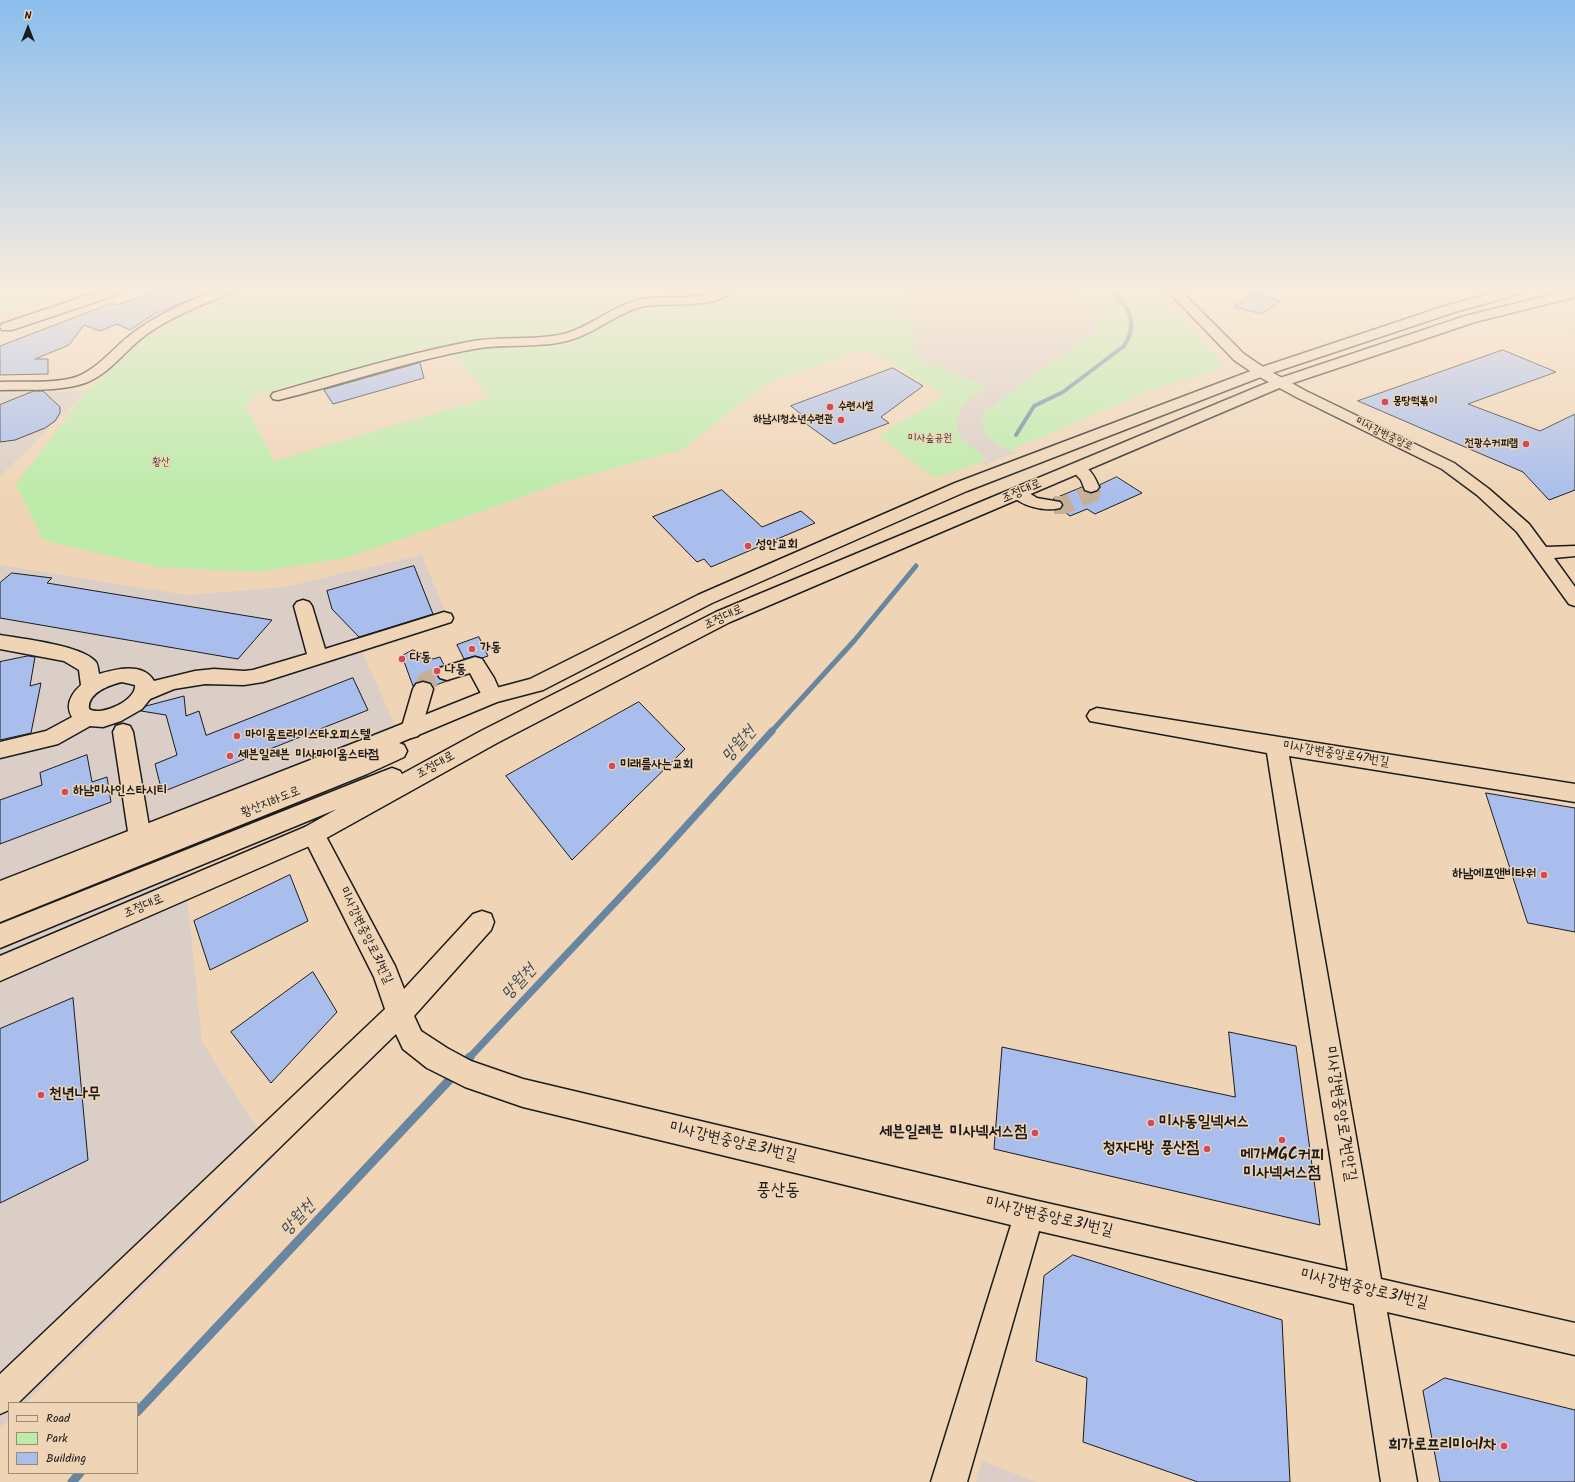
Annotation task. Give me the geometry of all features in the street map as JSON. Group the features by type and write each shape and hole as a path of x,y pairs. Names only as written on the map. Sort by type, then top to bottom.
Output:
{"main road":[{"name":"조정대로","path":"0,892 140,838 411,730 492,696 536,685 705,599 961,487 1261,372 1300,359"},
{"name":"조정대로","path":"0,969 313,834 489,737 724,617 1279,383 1351,359"},
{"name":"황산지하도로","path":"0,911 359,768 536,685"},
{"name":"황산지하도로","path":"0,936 489,737"}],"street":[{"path":"0,386 69,382 87,378 94,374 110,359"},
{"path":"278,396 414,359"},
{"name":"미사강변중앙로","path":"1243,359 1279,383 1448,466 1483,492 1522,528 1542,553 1575,600"},
{"path":"1078,468 1088,478 1091,487"},
{"path":"1018,493 1033,502 1054,505"},
{"path":"1542,553 1575,551"},
{"path":"303,606 318,658"},
{"path":"143,694 158,686 184,680 214,676 244,678 258,676 444,618"},
{"path":"0,642 69,655 88,666 91,687"},
{"path":"447,673 475,664 484,678 492,696"},
{"path":"131,675 139,677 144,682 145,687 138,702 119,714 96,719 87,718 81,714 78,708 79,701 83,694 91,687 111,677 131,675"},
{"path":"411,730 423,690"},
{"name":"미사강변중앙로47번길","path":"1097,716 1575,793"},
{"path":"0,750 51,738 87,718"},
{"path":"123,732 140,838"},
{"name":"미사강변중앙로7번안길","path":"1277,746 1399,1482"},
{"name":"미사강변중앙로31번길","path":"313,834 386,974 399,1013 412,1040 437,1058 465,1073 523,1093 1029,1214 1367,1290 1575,1339"},
{"path":"0,1397 399,1013 482,922"},
{"path":"949,1482 1029,1214"}],"shaded area":[{"path":"920,359 1056,359 995,404 1009,451 1018,452 983,465 985,460 982,454 961,439 956,423 959,409 970,398 987,387"},
{"path":"87,391 21,456 0,476 0,393"},
{"path":"422,555 450,624 363,653 406,750 182,846 202,1042 275,1156 27,1402 8,1402 8,1421 0,1429 0,565 187,595 285,587"},
{"path":"982,1461 1037,1482 976,1482"}],"green space":[{"name":"황산","path":"121,359 387,359 256,395 245,405 274,461 490,397 458,359 836,359 767,383 683,449 563,482 345,558 258,572 158,567 43,540 16,484 90,387"},
{"name":"황산","path":"883,359 920,359 988,387 970,398 960,408 957,421 962,440 978,451 986,460 939,477 933,476 878,436 943,397 939,392"},
{"path":"1056,359 1221,360 1222,369 1151,390 1009,451 997,444 988,436 983,426 984,412"}],"building":[{"path":"0,359 48,359 48,374 0,375"},
{"path":"1477,359 1525,359 1556,372 1468,404 1540,431 1575,414 1575,490 1549,500 1523,472 1358,401"},
{"path":"420,363 424,378 333,404 324,390"},
{"name":"수련시설","path":"893,368 923,386 881,417 889,423 834,444 805,423 808,420 791,406"},
{"path":"34,391 43,391 60,407 60,413 55,421 45,428 15,440 0,442 0,405"},
{"path":"1117,477 1142,493 1095,514 1087,509 1070,516 1061,509 1063,506 1061,501 1053,499 1082,487 1085,491 1091,493 1097,491 1100,488 1100,485"},
{"path":"722,490 762,527 801,511 815,523 711,567 704,559 697,562 653,517"},
{"path":"414,566 433,614 359,637 332,609 327,591"},
{"path":"12,573 52,578 47,583 272,620 238,659 0,618 0,583"},
{"name":"가동","path":"479,637 488,656 482,658 475,656 464,659 457,645"},
{"path":"413,650 433,659 440,657 444,665 439,667 436,674 440,679 447,681 433,686 430,683 423,681 416,683 413,686 402,656"},
{"path":"28,656 35,657 30,686 41,683 31,733 0,740 0,662"},
{"name":"마이움트라이스타오피스텔","path":"353,678 368,710 162,792 155,764 177,755 166,715 141,711 146,706 184,696 186,716 199,711 206,735"},
{"name":"미래를사는교회","path":"639,702 685,749 572,860 506,776"},
{"name":"하남미사인스타시티","path":"87,755 92,782 107,777 111,802 0,844 0,800 42,785 40,773"},
{"name":"하남에프앤비타워","path":"1486,793 1575,808 1575,932 1528,923"},
{"path":"290,875 308,921 210,970 194,921"},
{"path":"313,972 337,1012 271,1083 231,1032"},
{"name":"천년나무","path":"73,998 88,1160 0,1203 0,1029"},
{"name":"미사동일넥서스","path":"1229,1032 1296,1046 1320,1225 994,1149 1002,1047 1235,1097"},
{"path":"1073,1255 1282,1320 1290,1482 1198,1482 1083,1442 1087,1378 1036,1361 1044,1276"},
{"name":"희가로프리미어1차","path":"1445,1378 1575,1410 1575,1482 1440,1482 1423,1391"}],"waterway":[{"name":"망월천","path":"1016,435 1034,406 1063,392 1107,359"},
{"name":"망월천","path":"771,732 854,641 916,566"},
{"name":"망월천","path":"469,1058 658,857 772,731"},
{"name":"망월천","path":"462,1065 469,1058"},
{"name":"망월천","path":"138,1411 455,1074"},
{"name":"망월천","path":"72,1482 79,1474"}],"tunnel":[{"path":"1054,505 1064,505 1092,493 1091,487"},
{"path":"423,689 426,681 447,673"}],"place":[{"name":"몽땅떡볶이","path":"1385,402"},
{"name":"수련시설","path":"830,407"},
{"name":"하남시청소년수련관","path":"841,420"},
{"name":"전광수커피랩","path":"1526,444"},
{"name":"성안교회","path":"748,546"},
{"name":"가동","path":"472,649"},
{"name":"다동","path":"402,659"},
{"name":"나동","path":"437,671"},
{"name":"마이움트라이스타오피스텔","path":"237,736"},
{"name":"세븐일레븐 미사마이움스타점","path":"230,756"},
{"name":"미래를사는교회","path":"612,766"},
{"name":"하남미사인스타시티","path":"65,792"},
{"name":"하남에프앤비타워","path":"1544,875"},
{"name":"천년나무","path":"41,1095"},
{"name":"미사동일넥서스","path":"1151,1123"},
{"name":"세븐일레븐 미사넥서스점","path":"1035,1133"},
{"name":"메가MGC커피 미사넥서스점","path":"1282,1140"},
{"name":"청자다방 풍산점","path":"1207,1149"},
{"name":"희가로프리미어1차","path":"1504,1446"}],"district":[{"name":"풍산동","path":"778,1192"}],"park label":[{"name":"미사숲공원","path":"930,439"}]}
